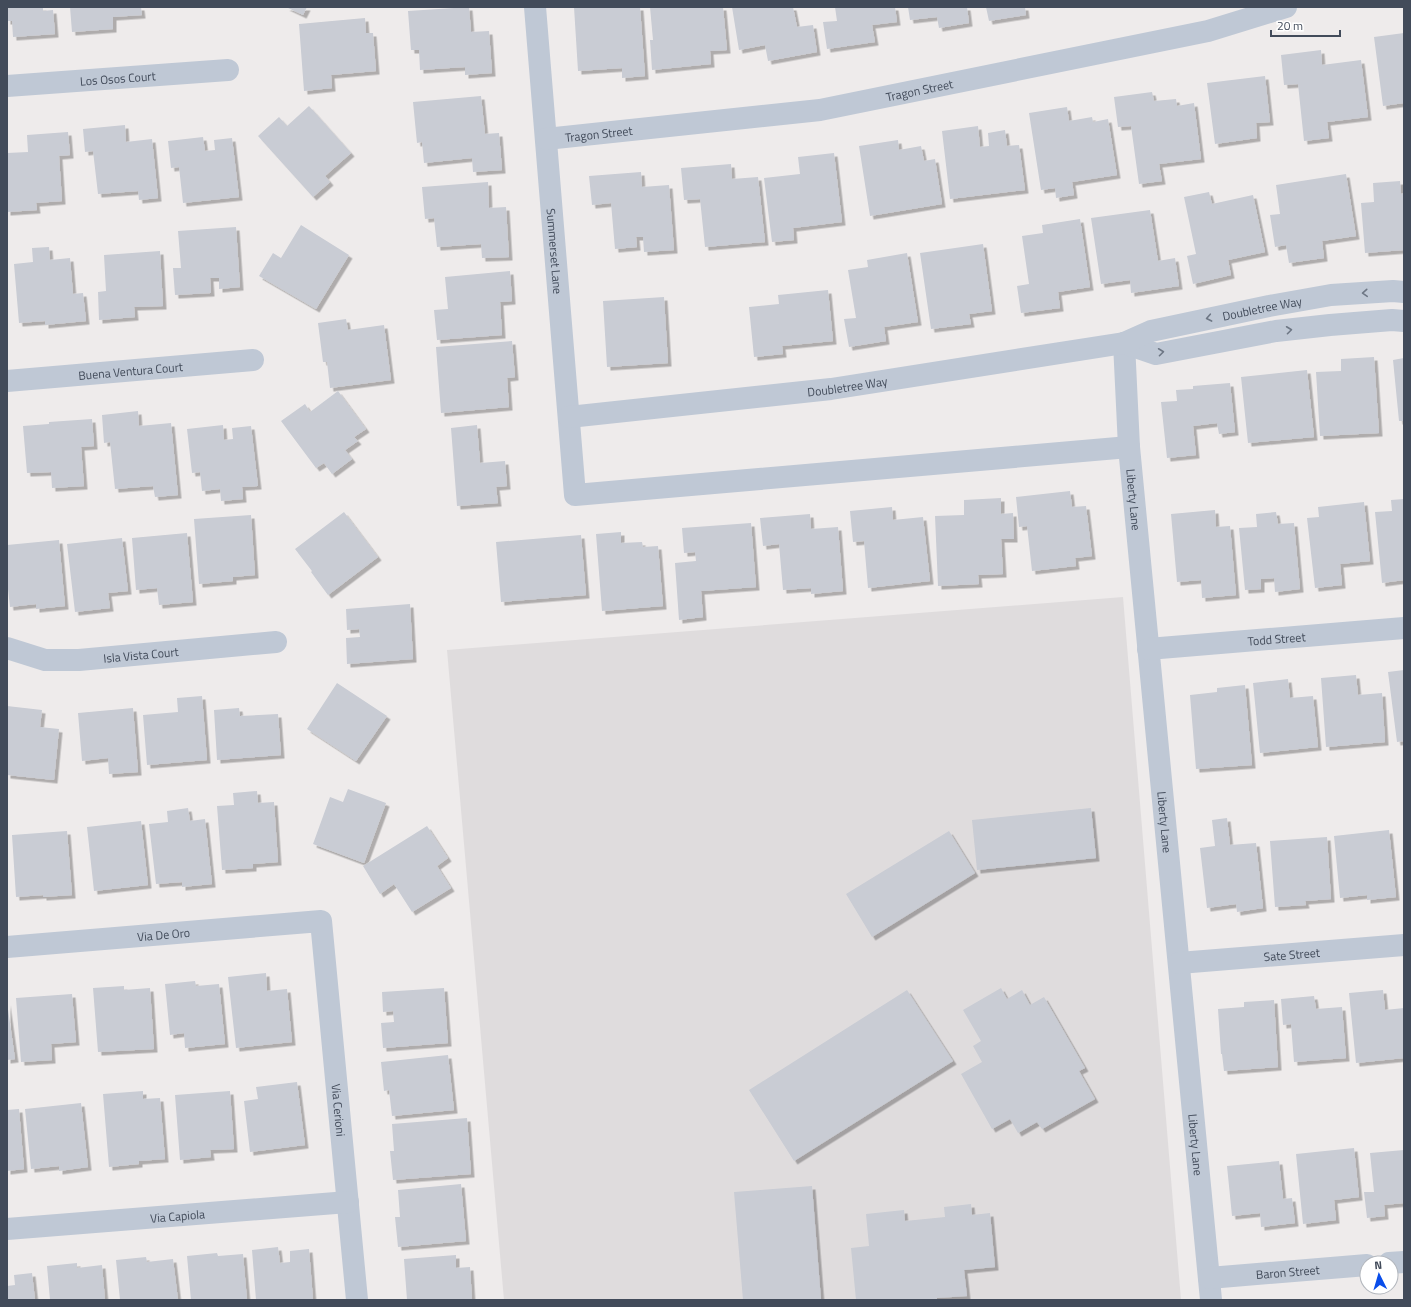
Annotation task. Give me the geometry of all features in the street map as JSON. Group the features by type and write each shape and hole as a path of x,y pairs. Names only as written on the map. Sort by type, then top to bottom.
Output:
{"street":[{"name":"Summerset Lane","path":"535,7 576,495 1129,447"},
{"name":"Tragon Street","path":"546,139 820,110 1208,31 1286,7"},
{"name":"Los Osos Court","path":"7,86 228,70"},
{"name":"Doubletree Way","path":"569,417 831,389 1124,343 1151,331 1269,306 1331,295 1393,291 1404,292"},
{"name":"Doubletree Way","path":"1124,343 1156,354 1276,331 1330,324 1392,320 1404,321"},
{"name":"Liberty Lane","path":"1124,343 1129,447 1211,1300"},
{"name":"Buena Ventura Court","path":"7,381 253,360"},
{"name":"Todd Street","path":"1148,649 1404,628"},
{"name":"Isla Vista Court","path":"7,648 45,660 79,660 276,642"},
{"name":"Via De Oro","path":"7,947 321,921"},
{"name":"Via Cerioni","path":"321,921 357,1300"},
{"name":"Sate Street","path":"1179,963 1404,944"},
{"name":"Via Capiola","path":"7,1229 348,1202"},
{"name":"Baron Street","path":"1209,1278 1359,1266"}],"shaded area":[{"path":"1123,597 1181,1300 504,1300 447,650"}],"building":[{"path":"7,7 43,7 43,11 53,10 55,34 13,37 12,21 7,21"},
{"path":"70,7 141,7 142,15 113,17 113,29 72,32"},
{"path":"286,7 307,7 303,15"},
{"path":"469,7 471,32 489,31 492,73 465,75 465,67 420,70 419,50 411,50 408,11"},
{"path":"574,7 640,7 645,76 622,78 622,68 578,71"},
{"path":"650,7 723,7 727,50 710,51 711,64 652,70 650,40 653,40"},
{"path":"732,7 793,7 797,27 813,25 817,52 768,61 765,45 739,50"},
{"path":"835,7 895,7 897,22 872,25 875,42 827,49 823,22 837,21"},
{"path":"908,7 967,7 969,23 939,28 937,17 910,20"},
{"path":"986,7 1025,7 1026,15 989,21"},
{"path":"365,18 366,33 373,33 376,71 331,75 332,88 304,91 299,24"},
{"path":"1404,33 1404,103 1383,106 1374,37"},
{"path":"1321,50 1322,65 1361,60 1368,117 1327,122 1329,138 1304,141 1298,84 1284,85 1281,55"},
{"path":"1265,76 1270,122 1256,123 1257,138 1215,144 1207,83"},
{"path":"1152,92 1154,101 1176,99 1177,106 1194,103 1201,159 1159,164 1162,181 1139,184 1131,126 1118,127 1114,97"},
{"path":"481,96 485,134 499,133 502,170 473,172 472,158 424,163 422,142 417,143 413,102"},
{"path":"309,106 351,153 325,176 330,182 313,197 258,136 279,117 287,126"},
{"path":"1067,107 1069,121 1092,117 1093,122 1108,119 1117,175 1072,182 1074,195 1056,198 1055,188 1041,190 1029,113"},
{"path":"125,125 126,142 152,139 158,198 139,200 138,191 98,194 93,151 85,152 83,129"},
{"path":"978,126 980,147 989,146 988,133 1005,130 1007,146 1019,145 1025,190 950,199 942,131"},
{"path":"68,132 70,155 59,156 62,201 36,203 37,210 7,212 7,153 28,152 27,135"},
{"path":"203,137 205,151 215,150 214,140 232,138 239,197 183,203 179,167 171,168 168,141"},
{"path":"898,140 899,150 921,146 924,161 935,159 942,204 870,216 859,146"},
{"path":"834,153 842,222 793,228 794,240 772,242 764,178 800,174 798,157"},
{"path":"731,164 732,179 758,177 765,242 705,247 700,199 684,200 681,168"},
{"path":"641,172 642,187 669,185 674,250 644,252 643,237 636,237 637,247 615,249 611,203 592,205 589,176"},
{"path":"1346,174 1356,236 1322,241 1324,258 1289,263 1286,245 1275,247 1270,215 1280,214 1276,185"},
{"path":"1400,181 1401,194 1404,193 1404,250 1365,253 1361,203 1374,202 1373,183"},
{"path":"488,182 489,208 506,207 509,257 482,258 481,244 437,247 434,218 425,219 422,187"},
{"path":"1209,192 1212,204 1253,195 1265,252 1228,260 1231,275 1193,284 1187,256 1196,254 1184,197"},
{"path":"1150,210 1158,261 1175,258 1179,286 1131,293 1130,280 1101,284 1091,218"},
{"path":"1080,219 1090,287 1058,292 1060,308 1021,313 1017,286 1029,284 1022,236 1043,233 1042,225"},
{"path":"301,225 349,255 316,309 259,276 273,253 281,258"},
{"path":"236,227 240,287 219,289 219,278 210,278 211,293 175,295 173,268 181,268 178,231"},
{"path":"983,244 992,311 969,314 971,324 931,329 920,253"},
{"path":"49,247 50,260 70,258 73,294 83,293 86,321 45,325 45,321 19,323 14,264 33,262 32,248"},
{"path":"160,251 163,306 134,307 135,317 99,320 98,292 106,291 104,255"},
{"path":"907,253 918,322 884,327 886,341 849,347 844,319 856,318 848,270 868,267 867,260"},
{"path":"510,271 512,301 500,302 502,335 437,340 434,310 448,309 445,277"},
{"path":"828,290 833,341 782,346 783,354 754,357 749,307 779,304 778,295"},
{"path":"664,297 668,363 607,367 603,301"},
{"path":"346,319 348,330 384,325 391,380 330,388 327,362 323,362 318,323"},
{"path":"512,341 515,377 507,378 509,407 441,413 436,347"},
{"path":"1374,357 1379,433 1320,436 1316,372 1341,371 1341,359"},
{"path":"1404,358 1404,421 1399,421 1393,360"},
{"path":"1307,370 1314,437 1248,443 1241,377"},
{"path":"1230,383 1235,432 1219,434 1217,423 1193,426 1196,455 1167,458 1161,402 1177,401 1176,390 1193,389 1193,386"},
{"path":"338,391 366,429 354,437 358,441 345,450 352,459 332,474 324,463 316,468 281,421 305,404 310,412"},
{"path":"138,411 139,426 171,423 178,495 155,497 153,486 115,489 110,442 104,443 102,415"},
{"path":"92,419 94,446 81,447 84,486 52,488 51,472 27,473 23,426 49,424 49,422"},
{"path":"223,425 224,440 233,439 232,428 251,426 258,486 242,487 243,499 221,501 220,489 202,491 200,472 192,473 187,429"},
{"path":"477,425 480,463 505,461 507,486 496,487 498,503 457,506 451,428"},
{"path":"1070,491 1072,507 1086,506 1092,556 1075,558 1076,566 1032,571 1027,526 1019,527 1016,497"},
{"path":"1001,498 1001,514 1013,513 1014,539 1001,539 1003,574 978,575 979,584 938,586 935,516 964,515 964,500"},
{"path":"1404,499 1404,580 1382,583 1375,512 1392,511 1391,500"},
{"path":"1364,502 1370,561 1340,564 1342,585 1315,588 1307,518 1319,517 1318,507"},
{"path":"892,507 893,520 923,517 930,581 868,588 864,541 853,542 850,511"},
{"path":"1215,510 1216,527 1230,526 1236,595 1202,598 1201,580 1177,582 1171,514"},
{"path":"344,512 378,557 328,595 295,549"},
{"path":"1276,512 1278,524 1294,523 1300,589 1275,592 1274,578 1261,579 1261,589 1245,590 1239,528 1257,527 1256,514"},
{"path":"810,514 811,529 838,527 843,591 811,594 811,588 783,590 779,544 763,546 760,518"},
{"path":"251,515 255,575 233,577 233,581 199,584 194,519"},
{"path":"751,523 756,587 701,591 703,617 679,620 675,563 696,561 695,552 684,553 682,528"},
{"path":"621,532 621,543 642,542 643,547 658,546 663,606 602,611 596,534"},
{"path":"187,533 193,602 159,605 157,588 136,590 132,538"},
{"path":"581,535 586,595 501,602 496,542"},
{"path":"122,538 128,591 108,593 110,608 75,612 67,544"},
{"path":"59,540 65,606 36,609 36,604 10,607 7,580 7,545"},
{"path":"410,604 413,659 347,664 346,638 360,637 359,629 347,630 346,609"},
{"path":"1404,670 1404,741 1397,742 1388,672"},
{"path":"1356,675 1358,695 1382,693 1385,742 1326,747 1321,678"},
{"path":"1288,679 1290,698 1313,696 1318,747 1260,753 1253,683"},
{"path":"337,683 387,716 356,761 307,729"},
{"path":"1245,685 1252,765 1196,769 1190,695 1217,692 1217,688"},
{"path":"202,696 207,760 147,765 143,715 178,712 177,698"},
{"path":"7,706 42,710 40,727 59,729 54,780 7,775"},
{"path":"133,708 138,772 109,774 108,758 82,761 78,713"},
{"path":"239,708 240,716 278,714 281,755 217,760 214,710"},
{"path":"348,789 386,803 364,863 313,844 330,797 343,802"},
{"path":"257,791 258,803 274,802 278,862 253,864 253,868 222,870 217,806 234,805 233,793"},
{"path":"188,808 190,821 205,819 212,884 182,887 182,882 156,884 149,824 168,822 167,811"},
{"path":"1091,808 1096,858 977,870 972,820"},
{"path":"1227,818 1230,845 1256,843 1263,908 1237,912 1236,904 1207,908 1200,848 1215,846 1212,820"},
{"path":"141,821 148,885 94,891 87,827"},
{"path":"427,826 448,858 437,866 451,888 412,912 394,884 380,894 363,866"},
{"path":"1389,830 1396,897 1367,900 1367,895 1340,898 1334,836"},
{"path":"67,831 72,895 16,897 12,835"},
{"path":"949,831 975,873 872,937 846,894"},
{"path":"1327,837 1331,899 1305,901 1306,905 1275,907 1270,841"},
{"path":"266,973 267,991 287,989 292,1042 236,1048 228,977"},
{"path":"195,981 196,986 219,984 225,1044 185,1048 184,1033 170,1035 165,984"},
{"path":"124,986 124,990 150,988 154,1049 98,1052 93,988"},
{"path":"444,988 448,1043 383,1048 381,1023 394,1022 393,1011 383,1012 382,992"},
{"path":"1001,988 1007,999 1022,990 1030,1005 1044,997 1085,1068 1079,1071 1095,1099 1042,1129 1037,1122 1018,1133 1010,1119 992,1129 961,1074 982,1062 973,1046 981,1041 963,1010"},
{"path":"907,990 953,1061 794,1161 749,1090"},
{"path":"1383,990 1385,1010 1404,1008 1404,1058 1356,1063 1349,993"},
{"path":"72,994 76,1042 51,1044 52,1060 21,1062 16,998"},
{"path":"1314,996 1316,1009 1342,1007 1346,1058 1294,1062 1291,1024 1283,1025 1281,999"},
{"path":"1274,1000 1278,1067 1224,1071 1221,1054 1218,1009 1244,1007 1244,1002"},
{"path":"7,1002 15,1059 7,1060"},
{"path":"448,1055 454,1110 392,1116 389,1090 384,1091 381,1062"},
{"path":"297,1082 305,1145 250,1152 244,1101 258,1099 256,1087"},
{"path":"143,1091 143,1099 160,1098 165,1159 139,1161 139,1164 109,1167 103,1094"},
{"path":"230,1091 234,1149 210,1150 211,1157 180,1160 175,1095"},
{"path":"81,1103 88,1167 59,1171 59,1166 31,1169 25,1109"},
{"path":"19,1109 24,1169 7,1171 7,1110"},
{"path":"467,1118 471,1174 393,1180 390,1151 394,1151 392,1124"},
{"path":"1354,1148 1359,1197 1334,1200 1336,1220 1303,1224 1296,1154"},
{"path":"1404,1150 1404,1203 1384,1205 1385,1216 1367,1218 1364,1192 1374,1192 1370,1153"},
{"path":"1279,1161 1283,1199 1292,1198 1295,1223 1261,1227 1260,1213 1232,1216 1227,1166"},
{"path":"461,1184 466,1241 398,1247 395,1217 400,1217 398,1190"},
{"path":"812,1186 821,1300 743,1300 734,1192"},
{"path":"971,1204 972,1215 990,1213 995,1267 964,1270 967,1296 937,1298 937,1300 856,1300 851,1248 869,1246 866,1214 904,1210 905,1221 945,1217 944,1207"},
{"path":"278,1247 280,1263 290,1262 290,1251 309,1249 313,1300 256,1300 252,1250"},
{"path":"217,1253 218,1256 243,1254 247,1300 191,1300 187,1256"},
{"path":"456,1255 456,1268 470,1267 472,1300 407,1300 404,1259"},
{"path":"146,1257 147,1262 173,1259 178,1300 120,1300 116,1260"},
{"path":"77,1263 77,1268 102,1265 105,1300 50,1300 47,1266"},
{"path":"32,1273 35,1300 7,1300 7,1286 15,1285 14,1275"}]}
